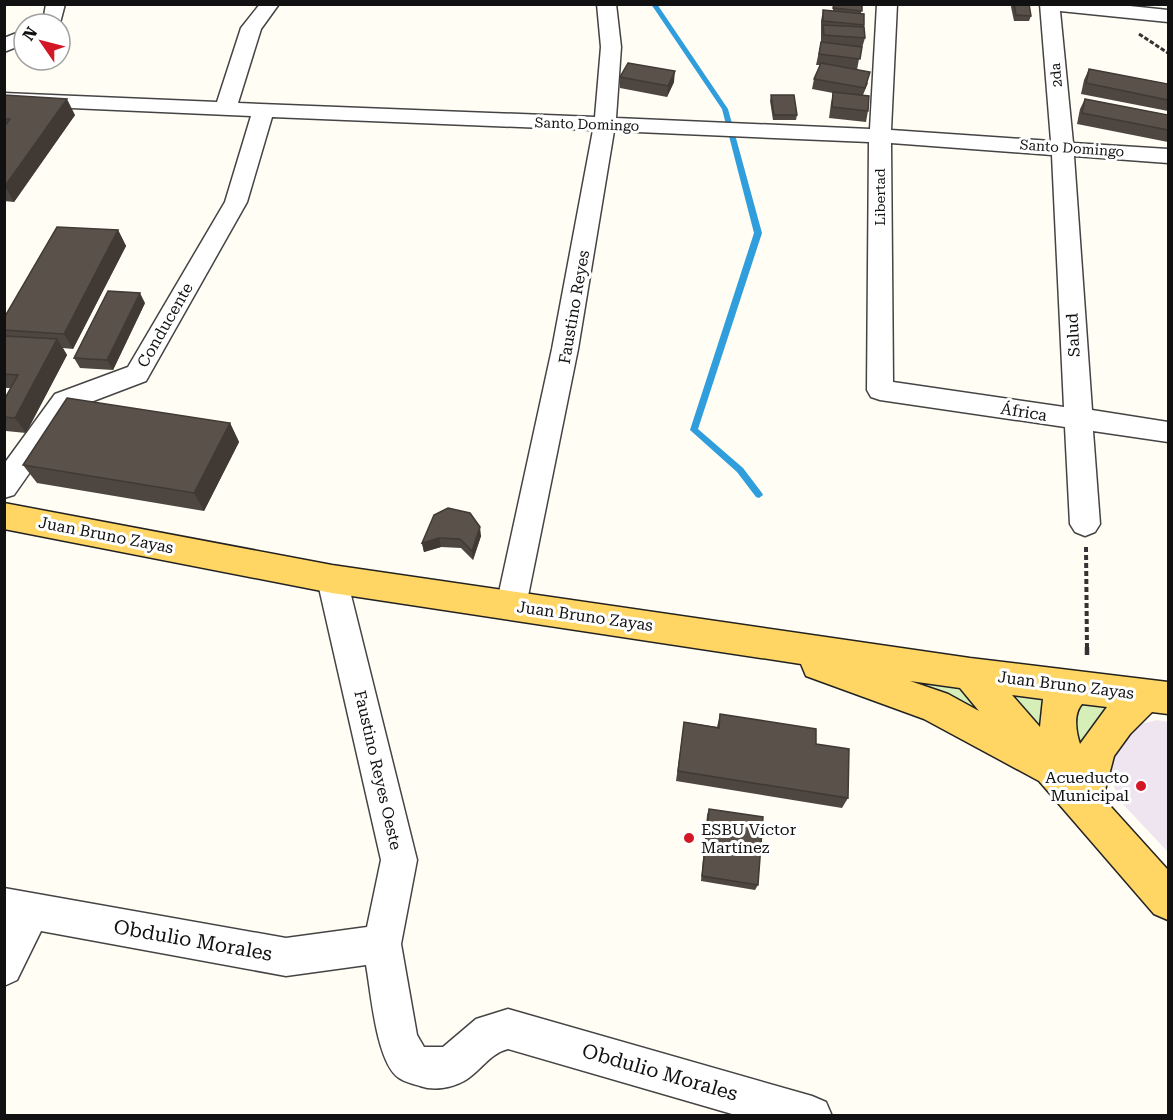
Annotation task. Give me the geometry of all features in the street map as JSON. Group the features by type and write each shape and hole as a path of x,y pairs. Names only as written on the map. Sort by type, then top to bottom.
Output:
{"main road":[{"name":"Juan Bruno Zayas","path":"4,516 332,579 970,674 1157,697"},
{"path":"746,639 935,706 1050,767"},
{"path":"970,674 1168,900"},
{"path":"1081,687 1059,704 1058,734 1083,803"},
{"path":"1083,803 1097,748 1118,722 1157,697"}],"street":[{"path":"225,109 251,28 270,4"},
{"name":"Faustino Reyes","path":"511,606 572,326 605,125 611,34 606,4"},
{"name":"Libertad","path":"880,390 880,136 887,4"},
{"path":"1049,4 1168,16"},
{"name":"2da","path":"1049,4 1062,146"},
{"name":"Santo Domingo","path":"4,99 880,136 1062,146 1168,156"},
{"name":"Conducente","path":"4,487 65,401 136,374 236,202 263,110"},
{"name":"Salud","path":"1062,146 1085,524"},
{"name":"África","path":"880,390 1168,432"},
{"name":"Faustino Reyes Oeste","path":"332,579 399,860 382,944 398,1041 411,1063 429,1069 452,1066 496,1029 508,1029"},
{"path":"4,967 18,908"},
{"name":"Obdulio Morales","path":"18,908 286,957 382,944"},
{"name":"Obdulio Morales","path":"508,1029 812,1116"}],"path":[{"path":"1081,687 1085,524"}],"shaded area":[{"name":"Acueducto Municipal","path":"1157,720 1168,722 1168,852 1119,800 1109,772 1114,746 1132,726"}],"green space":[{"path":"854,666 959,683 1012,733"},
{"path":"996,690 1051,693 1046,743"},
{"path":"1085,702 1114,707 1091,726 1081,759 1073,708"}],"building":[{"path":"834,4 862,4 862,11 833,8"},
{"path":"1014,4 1029,4 1031,16 1016,15"},
{"path":"823,10 864,14 864,25 823,21"},
{"path":"823,25 864,27 865,38 824,35"},
{"path":"821,42 862,47 860,59 819,54"},
{"path":"628,63 675,71 668,86 620,77"},
{"path":"821,63 870,72 865,88 814,79"},
{"path":"1089,69 1168,84 1168,100 1086,83"},
{"path":"833,92 869,96 868,111 832,107"},
{"path":"4,95 67,99 5,186 4,127 10,119 4,119"},
{"path":"771,95 794,95 797,115 774,115"},
{"path":"1085,99 1168,115 1168,130 1082,113"},
{"path":"57,227 118,230 64,334 4,330 4,318"},
{"path":"108,291 140,293 107,360 74,358"},
{"path":"4,336 57,339 15,418 4,417 4,400 18,375 4,374"},
{"path":"67,398 230,423 194,493 23,465"},
{"path":"448,508 470,513 480,527 472,551 460,539 439,538 422,543 434,515"},
{"path":"720,714 816,729 816,744 849,749 848,798 678,771 684,722 719,728"},
{"path":"709,809 763,817 758,885 702,876"}],"waterway":[{"path":"654,4 725,109 758,233 694,430 740,470 759,495"}],"place":[{"name":"Acueducto Municipal","path":"1141,786"},
{"name":"ESBU Víctor Martínez","path":"689,838"}]}
